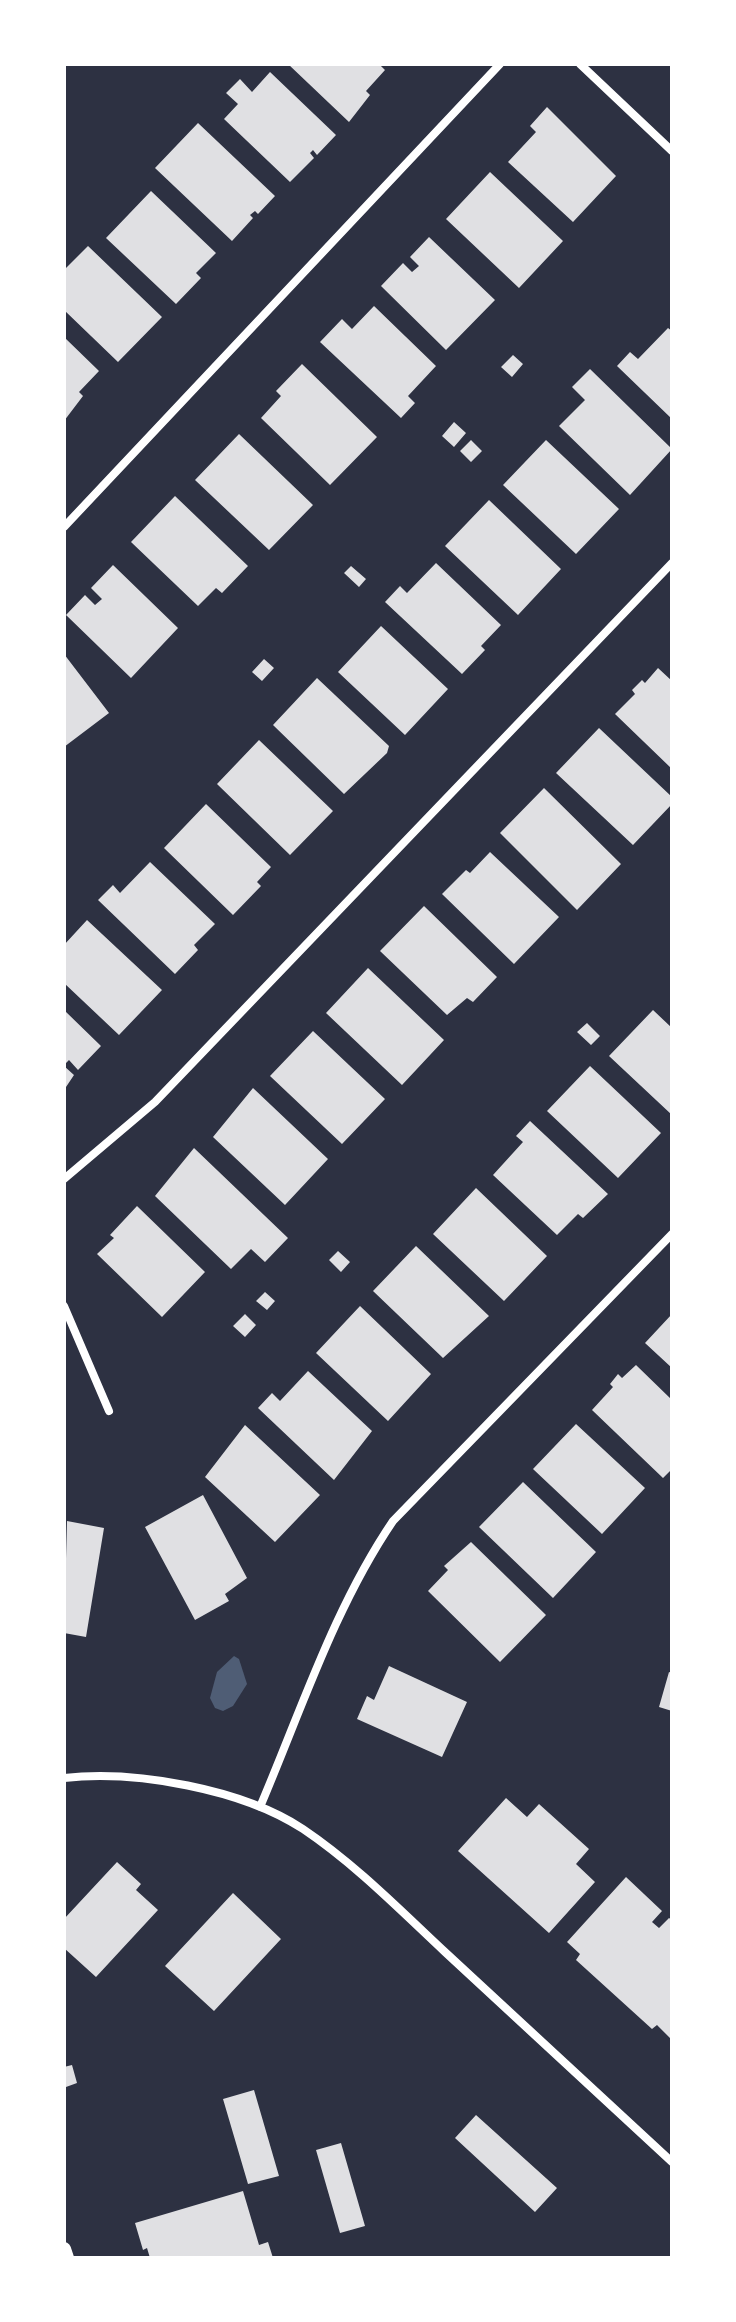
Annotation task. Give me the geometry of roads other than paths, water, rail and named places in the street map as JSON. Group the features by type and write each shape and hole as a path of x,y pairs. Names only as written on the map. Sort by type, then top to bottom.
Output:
{"street":[{"path":"64,527 500,64"},
{"path":"580,64 672,151"},
{"path":"64,1179 155,1102 672,563"},
{"path":"260,1807 351,1591 365,1563 393,1521 672,1234"},
{"path":"64,1306 109,1411"},
{"path":"64,1778 130,1777 191,1787 260,1807 302,1828 344,1860 672,2162"},
{"path":"64,2249 67,2258"}],"water":[{"path":"234,1656 239,1659 247,1684 233,1706 223,1711 215,1708 210,1698 217,1672"}]}
